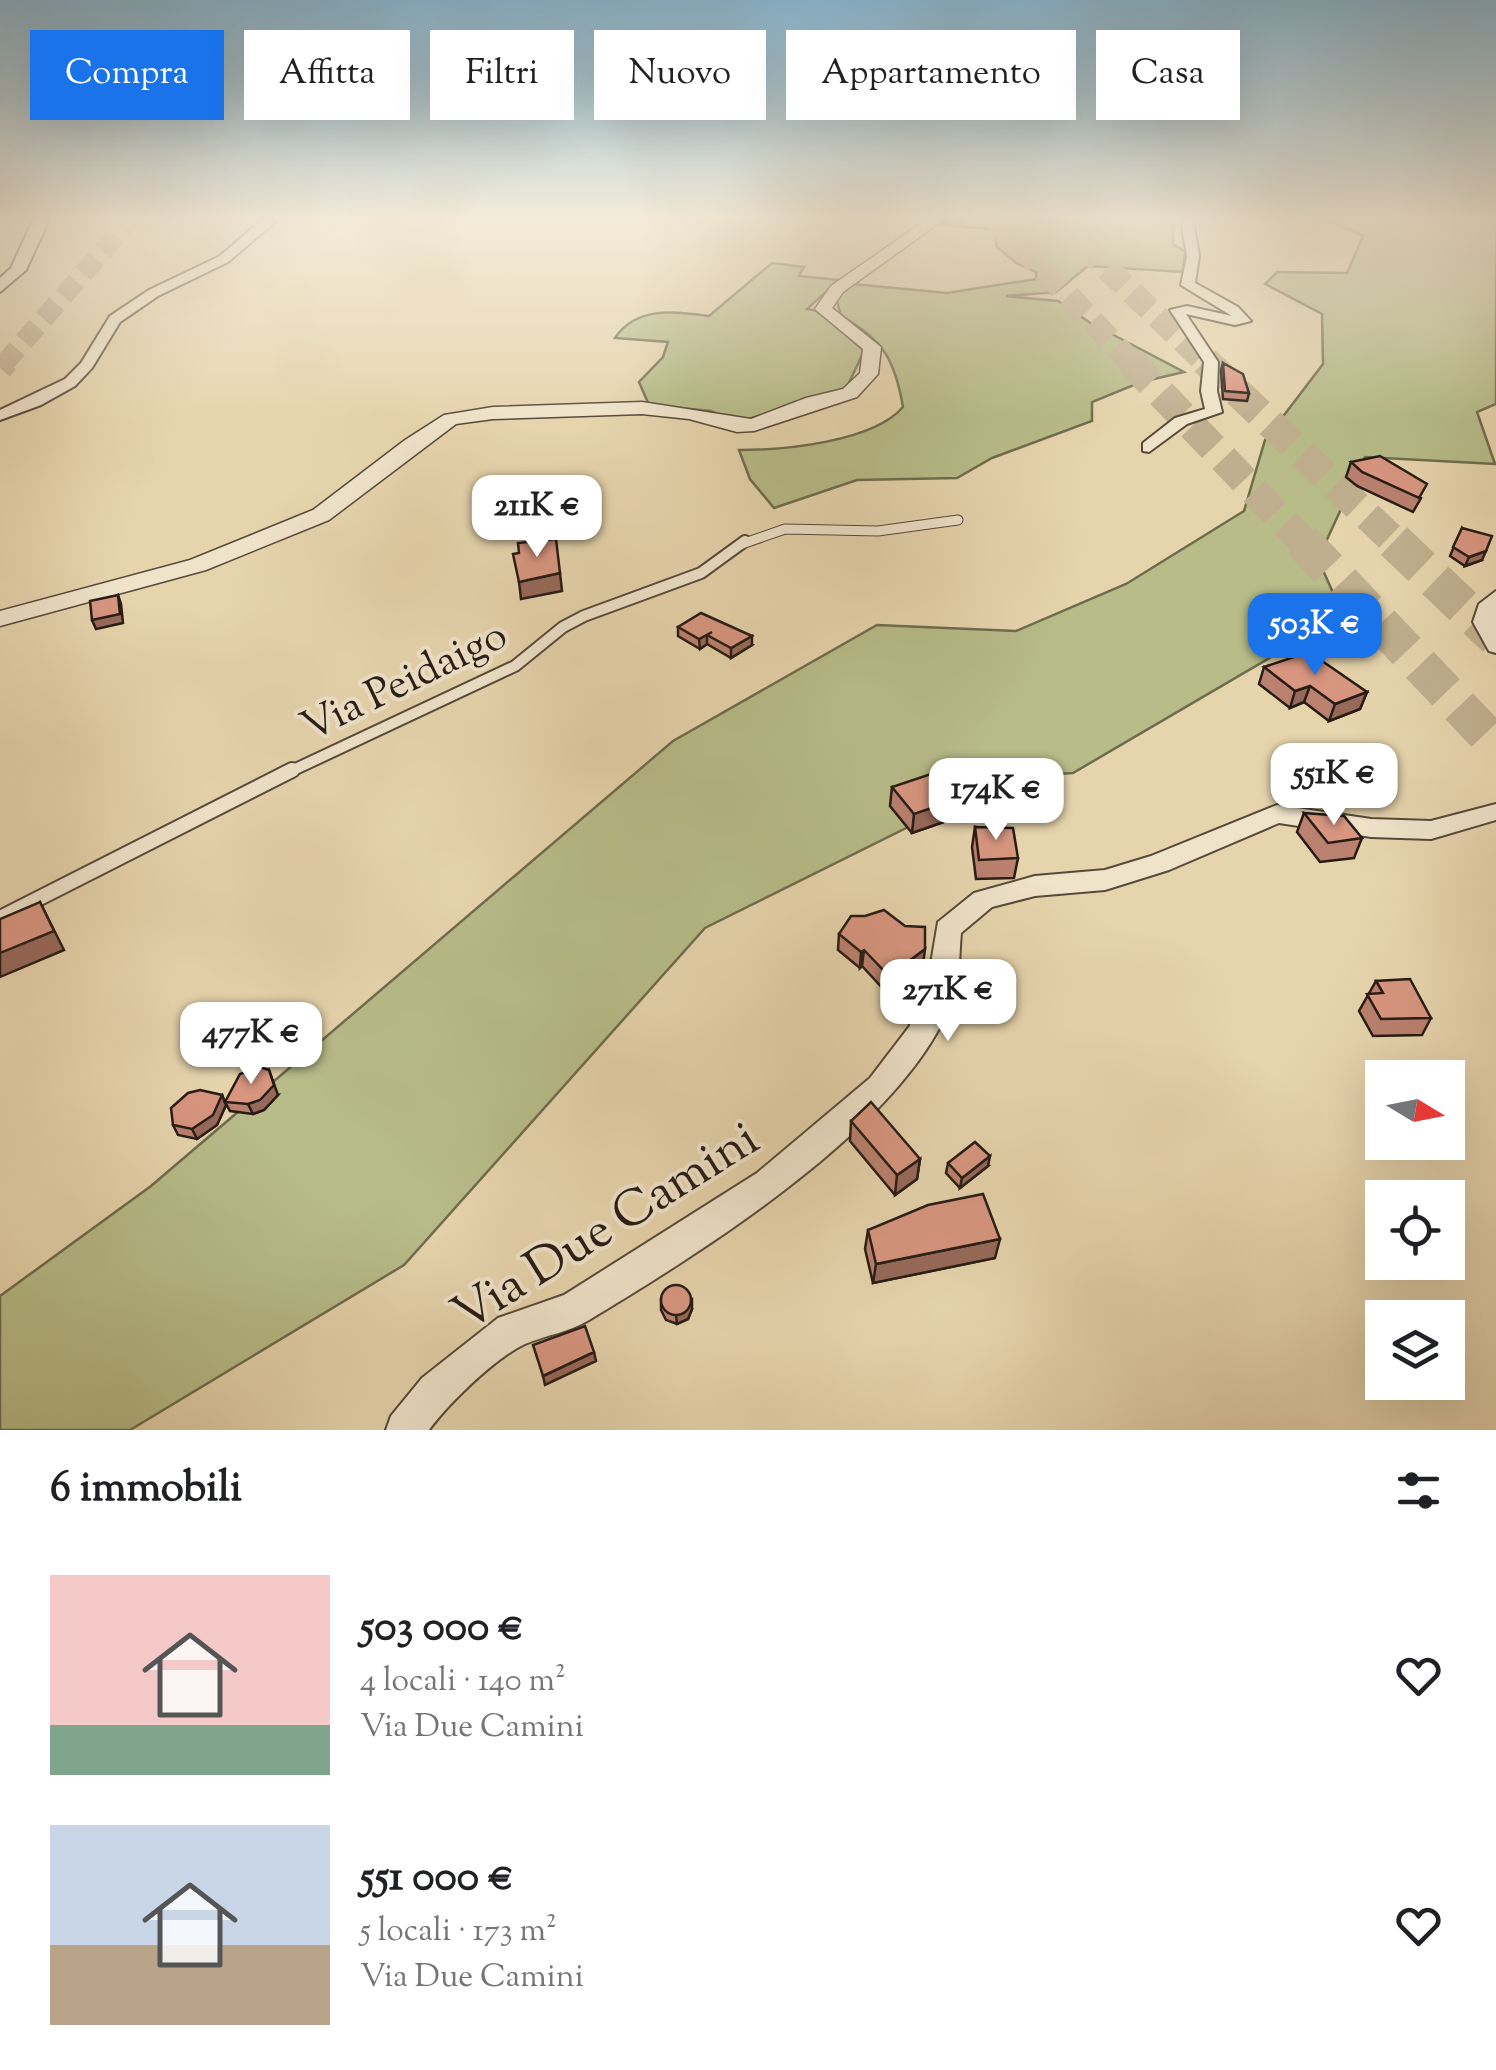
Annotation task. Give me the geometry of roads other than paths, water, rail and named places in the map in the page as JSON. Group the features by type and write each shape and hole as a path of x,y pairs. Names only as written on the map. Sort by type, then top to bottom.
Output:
{"street":[{"path":"0,415 61,387 87,366 99,337 125,312 163,287"},
{"path":"0,619 198,565 320,515 412,444 452,419 493,413 642,408 690,413 737,426 768,421 813,402 850,393 869,374 872,348 823,309 840,287"},
{"path":"1149,447 1181,421 1214,412 1209,390 1211,362 1177,310 1205,310 1224,320 1244,321 1233,310 1191,287"},
{"path":"1496,597 1486,608 1482,622 1496,647"},
{"name":"Via Due Camini","path":"404,1430 435,1391 511,1330 573,1310 769,1184 881,1087 919,1036 940,993 948,929 983,900 1035,886 1105,880 1160,863 1277,814 1371,828 1432,830 1496,812"}],"lane":[{"name":"Via Peidaigo","path":"0,918 207,810 515,666 562,628 584,616 701,573 750,538 784,529 878,531 958,520"}],"tunnel":[{"path":"4,364 72,287"},
{"path":"1059,287 1133,364"},
{"path":"1126,287 1207,364"},
{"path":"0,368 6,361"},
{"path":"1130,361 1305,544"},
{"path":"1205,361 1397,544"},
{"path":"1302,541 1496,745"},
{"path":"1394,541 1496,638"}]}
